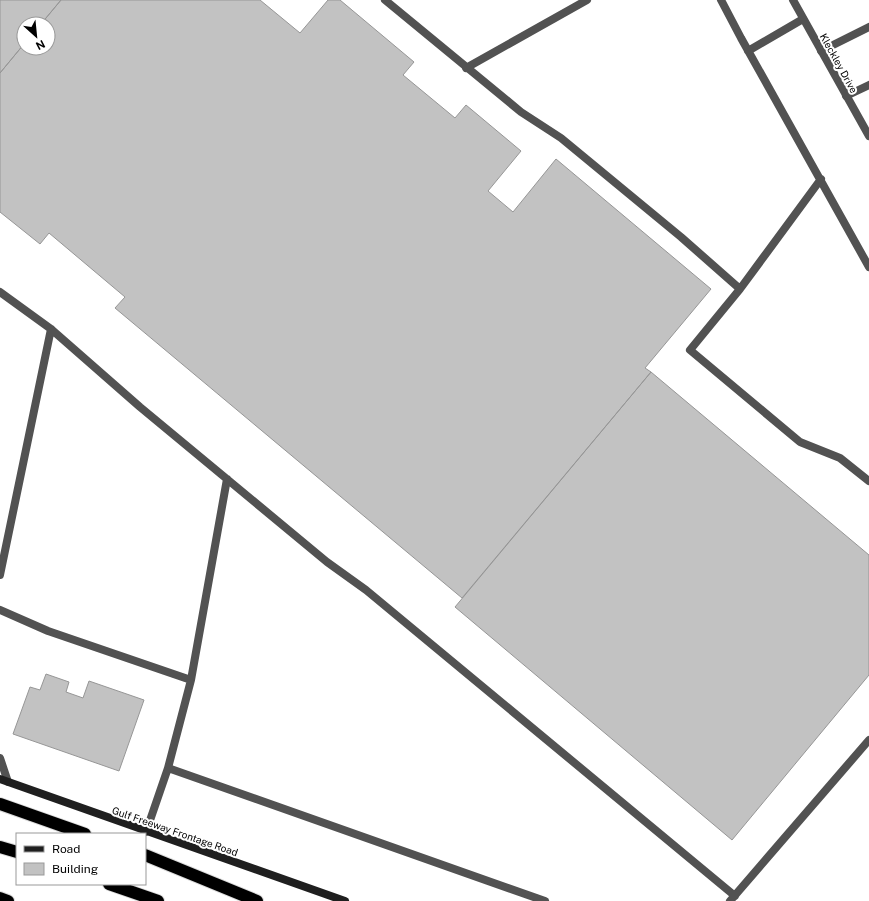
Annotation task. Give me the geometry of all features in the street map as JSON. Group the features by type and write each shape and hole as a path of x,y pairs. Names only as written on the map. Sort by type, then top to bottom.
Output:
{"highway":[{"path":"0,804 82,833"},
{"path":"0,846 16,852"},
{"path":"146,855 257,901"},
{"path":"112,885 158,901"},
{"path":"0,898 8,901"}],"main road":[{"name":"Gulf Freeway Frontage Road","path":"0,779 146,832 345,901"}],"street":[{"path":"385,0 521,112 561,138 681,237 740,289"},
{"path":"466,68 587,0"},
{"path":"721,0 869,267"},
{"name":"Kleckley Drive","path":"792,0 869,136"},
{"path":"748,51 803,19"},
{"path":"821,51 869,27"},
{"path":"846,96 869,85"},
{"path":"821,180 740,289 690,350 800,442 840,458 869,481"},
{"path":"0,292 51,329 140,407 328,562 366,590 733,898 869,740"},
{"path":"0,575 51,329"},
{"path":"146,832 168,768 190,680 227,479"},
{"path":"0,610 48,632 190,680"},
{"path":"0,758 8,782"},
{"path":"168,768 545,901"}],"building":[{"path":"0,0 61,0 48,16 16,16 16,54 0,73"},
{"path":"61,0 260,0 300,33 328,0 340,0 414,62 403,75 455,118 466,105 521,151 488,191 513,212 556,159 711,289 645,368 651,372 462,598 115,308 125,297 49,233 40,244 0,212 0,73 16,54 16,56 56,56 56,16 48,16"},
{"path":"651,372 869,555 869,675 732,840 455,607"},
{"path":"46,674 69,682 66,692 83,698 89,681 144,700 119,771 13,734 30,687 40,690"}]}
